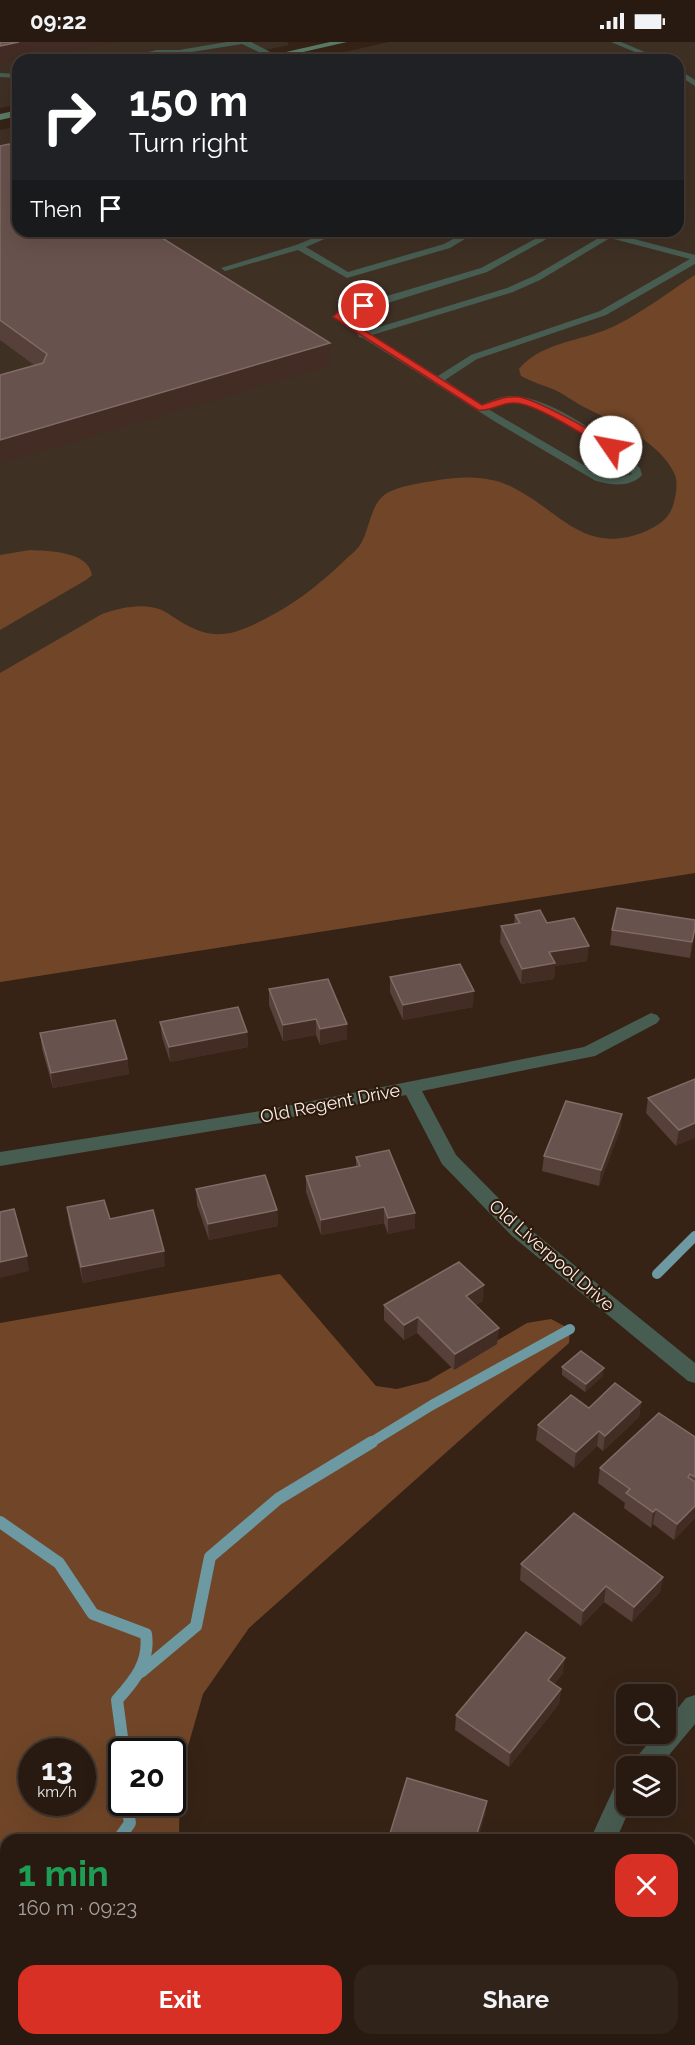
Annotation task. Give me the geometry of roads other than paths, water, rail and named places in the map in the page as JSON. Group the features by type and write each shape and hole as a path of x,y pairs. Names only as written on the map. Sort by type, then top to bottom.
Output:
{"street":[{"path":"284,54 343,42"},
{"name":"Old Regent Drive","path":"0,1159 261,1117 589,1052 651,1019"},
{"name":"Old Liverpool Drive","path":"411,1087 449,1159 519,1231 695,1375"},
{"path":"653,1756 695,1706"},
{"path":"606,1834 616,1811"}],"lane":[{"path":"147,54 179,52 240,42"},
{"path":"245,42 270,54"},
{"path":"615,42 645,54"},
{"path":"225,268 299,248 325,237"},
{"path":"299,248 347,275 447,246 463,237"},
{"path":"482,408 514,399 545,410 611,447 636,470 638,475 618,482 600,479 482,408 340,320 338,314 484,270 546,237"},
{"path":"362,334 510,290 537,278 606,237"},
{"path":"616,237 695,259"},
{"path":"438,380 474,357 603,313 695,259"}],"waterway":[{"path":"657,1274 695,1236"},
{"path":"370,1443 432,1405 570,1329"},
{"path":"141,1672 196,1626 210,1557 278,1499 372,1442"},
{"path":"0,1522 59,1563 93,1614 146,1634 146,1653 140,1670 117,1700 122,1738"},
{"path":"122,1834 130,1823 129,1816"}]}
